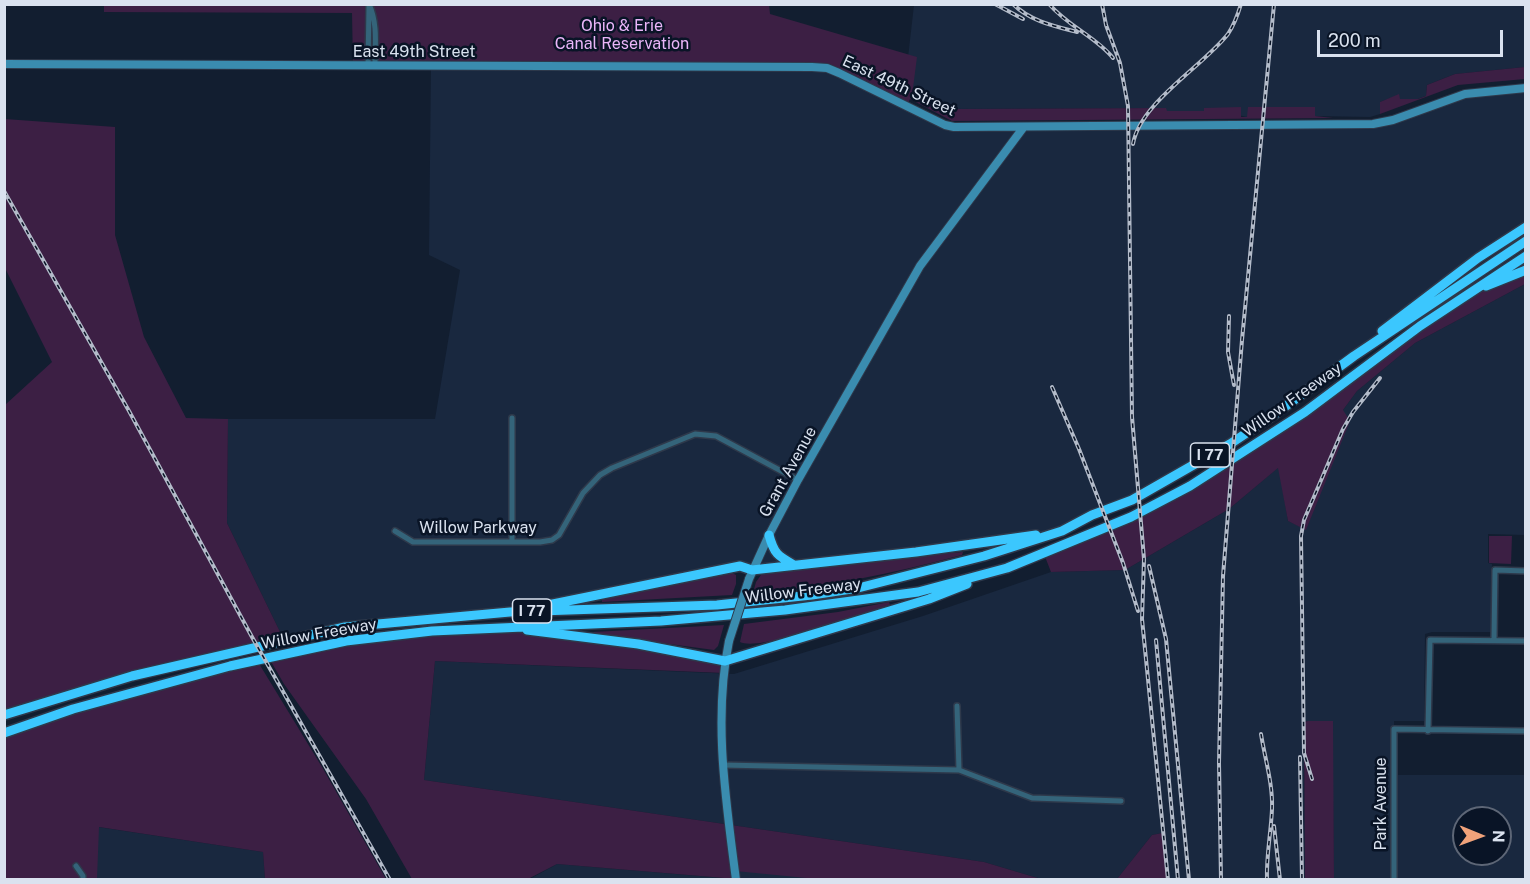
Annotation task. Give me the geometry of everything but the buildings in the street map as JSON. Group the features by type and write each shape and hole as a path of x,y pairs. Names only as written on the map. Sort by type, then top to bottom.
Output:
{"highway":[{"path":"1354,356 1379,333 1427,296 1526,227"},
{"name":"Willow Freeway","path":"4,715 132,676 345,627 510,612 717,605 858,588 973,559 1062,531 1092,515 1132,500 1230,444 1354,356 1526,241"},
{"name":"Willow Freeway","path":"4,733 73,709 230,666 346,641 432,631 661,621 786,610 918,592 1006,568 1131,517 1190,486 1305,412 1420,326 1526,256"},
{"path":"1467,294 1526,270"},
{"path":"510,612 740,566 750,575 794,565 916,552 1062,531"},
{"path":"769,535 772,548 777,556 794,565"},
{"path":"501,627 638,644 725,661 929,599 1006,568"}],"street":[{"path":"369,4 376,26 372,65"},
{"name":"East 49th Street","path":"4,64 827,68 945,125 954,127 1372,124 1394,120 1465,94 1526,88"},
{"name":"Grant Avenue","path":"736,879 723,765 722,707 725,661 729,641 750,575 798,480 920,266 1023,128"},
{"path":"512,418 512,541"},
{"name":"Willow Parkway","path":"395,531 413,542 540,542 556,538 583,493 600,475 694,434 716,436 798,480"},
{"path":"1494,640 1495,570 1526,571"},
{"path":"1526,641 1430,640 1428,731 1526,731"},
{"path":"957,706 959,770"},
{"name":"Park Avenue","path":"1394,879 1394,729 1428,731"},
{"path":"723,765 959,770 1032,798 1121,801"},
{"path":"76,866 83,879"}],"shaded area":[{"path":"914,5 1525,5 1525,67 1455,74 1427,85 1426,96 1418,99 1399,99 1399,95 1380,102 1380,114 1370,117 1315,116 1314,107 1247,117 1204,108 1204,111 1166,111 1166,108 953,109 905,84"},
{"path":"431,66 827,68 945,125 1373,124 1465,94 1525,86 1525,227 1379,333 1354,356 1275,414 1132,500 1062,531 794,565 740,566 510,612 345,627 284,640 227,523 228,419 435,419 460,270 429,255"},
{"path":"1525,284 1525,535 1488,534 1488,563 1492,564 1491,632 1425,634 1424,721 1394,721 1394,775 1525,775 1525,879 1334,879 1332,721 1304,721 1305,879 1168,879 1162,833 1152,835 1117,879 1041,879 984,862 424,780 435,661 734,674 923,616 1051,572 1125,570 1229,509 1279,467 1288,521 1306,529 1328,473 1343,410 1357,391 1415,343"},
{"path":"98,827 263,852 265,879 96,880"},
{"path":"733,855 968,880 528,880 557,864 735,879"}],"green space":[{"name":"Ohio & Erie Canal Reservation","path":"104,4 769,5 770,14 917,57 913,88 955,109 1166,108 1167,111 1204,111 1204,108 1241,107 1241,117 1247,117 1248,107 1315,107 1315,116 1333,118 952,121 910,99 907,105 827,68 353,65 352,13 104,12"},
{"path":"1525,67 1525,79 1458,85 1380,114 1380,102 1399,94 1400,99 1418,99 1426,96 1427,85 1455,74"},
{"path":"5,119 115,127 115,235 144,337 186,418 228,419 227,523 284,640 232,652 5,715 5,405 52,362 5,268"},
{"path":"1525,270 1525,284 1415,343 1357,391 1343,410 1350,421 1306,530 1288,521 1278,468 1229,509 1125,570 1051,572 1044,554 1190,486 1467,294"},
{"path":"1489,536 1512,536 1511,564 1489,563"},
{"path":"963,552 962,555 884,574 753,593 756,582 763,572"},
{"path":"732,573 736,575 736,584 732,595 602,602 602,598"},
{"path":"889,602 890,605 789,637 751,644 740,642 744,624 838,612"},
{"path":"724,625 718,646 714,650 593,632"},
{"path":"501,627 725,661 724,673 435,661 424,780 984,862 1041,879 827,880 735,871 736,879 557,864 528,879 412,879 366,799 284,684 269,658 346,641"},
{"path":"258,662 386,879 265,879 263,852 99,827 97,879 5,879 4,733"},
{"path":"1333,721 1334,879 1305,879 1304,722"},
{"path":"1162,833 1168,879 1117,879 1152,835"}],"railway":[{"path":"995,4 1023,19"},
{"path":"1013,4 1035,19 1077,32"},
{"path":"1049,4 1113,58"},
{"path":"1102,4 1106,25 1120,63 1128,106 1132,417 1144,559 1142,619 1168,880"},
{"path":"1133,144 1138,129 1159,100 1228,34 1241,4"},
{"path":"1221,880 1219,763 1223,576 1242,340 1274,4"},
{"path":"4,191 390,880"},
{"path":"1229,316 1228,352 1234,385"},
{"path":"1312,779 1304,753 1301,536 1304,520 1343,429 1353,412 1380,378"},
{"path":"1052,387 1079,449 1123,563 1138,611"},
{"path":"1149,566 1166,639 1189,880"},
{"path":"1156,640 1178,880"},
{"path":"1261,734 1272,800 1267,880"},
{"path":"1300,757 1302,880"},
{"path":"1274,826 1280,880"}]}
